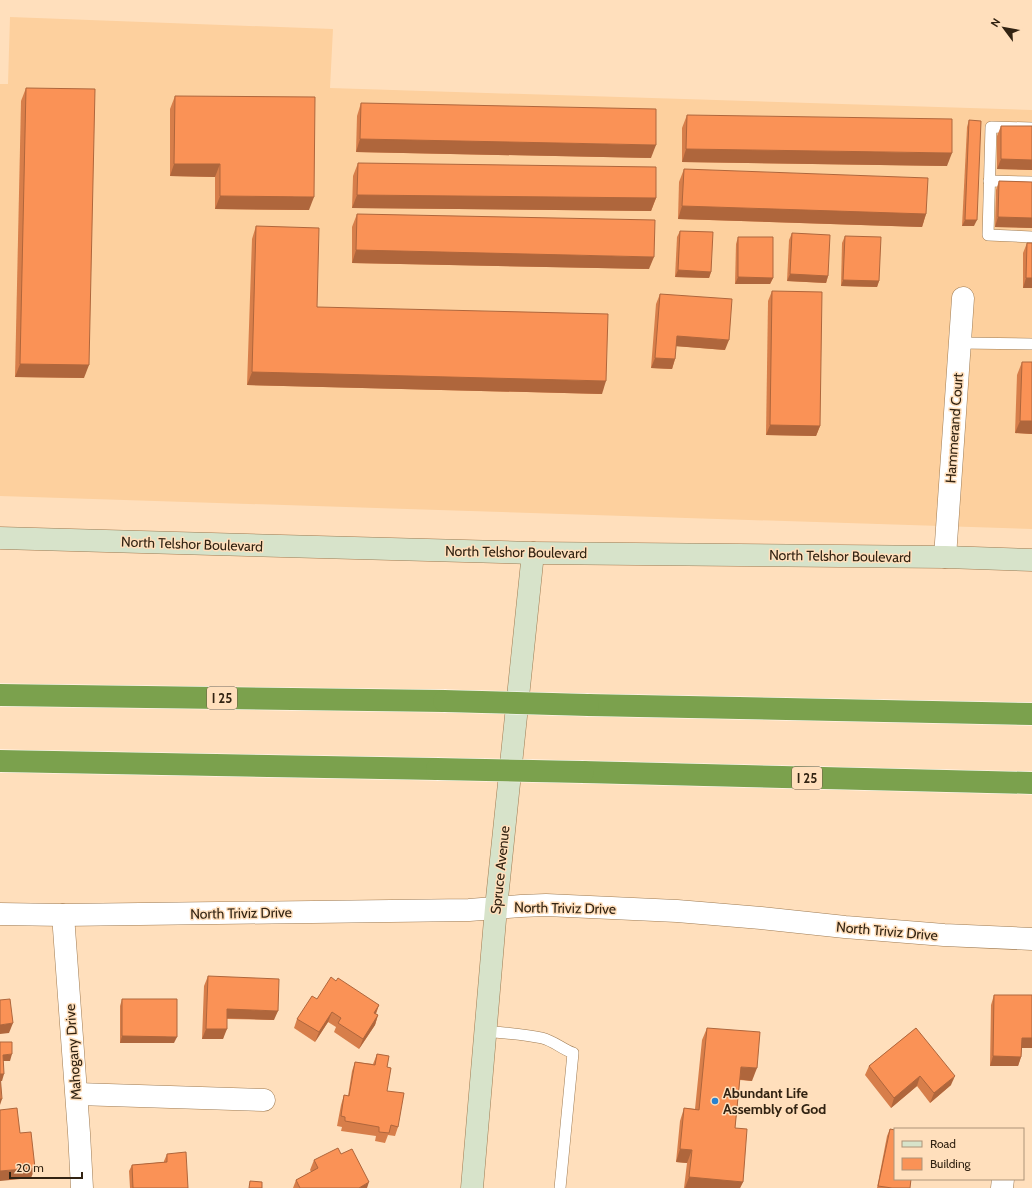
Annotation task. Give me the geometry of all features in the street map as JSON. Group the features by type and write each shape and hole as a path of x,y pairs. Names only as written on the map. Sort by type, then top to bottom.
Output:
{"highway":[{"name":"I 25","path":"0,695 444,701 1032,714"},
{"name":"I 25","path":"0,761 583,772 1032,783"}],"main road":[{"name":"North Telshor Boulevard","path":"0,538 533,553 1032,560"},
{"name":"Spruce Avenue","path":"472,1188 496,908 533,553"}],"street":[{"name":"Hammerand Court","path":"945,558 963,298"},
{"name":"North Triviz Drive","path":"0,914 63,915 468,910 546,905 677,911 936,935 1032,939"},
{"name":"Mahogany Drive","path":"63,915 77,1094 82,1188"},
{"path":"77,1094 264,1100"}],"lane":[{"path":"1032,128 990,127 988,236 1032,237"},
{"path":"989,181 1032,182"},
{"path":"960,343 1032,344"},
{"path":"485,1031 542,1038 554,1042 563,1049 573,1053 560,1188"}],"shaded area":[{"path":"10,17 333,29 330,88 1032,110 1032,529 0,496 0,84 8,84"}],"building":[{"path":"26,88 95,89 89,365 20,364"},
{"path":"175,96 315,97 314,197 220,196 220,164 174,164"},
{"path":"361,103 656,109 656,145 360,139"},
{"path":"687,115 952,119 952,153 686,149"},
{"path":"969,120 981,121 977,220 965,220"},
{"path":"1001,126 1032,126 1032,160 1001,159"},
{"path":"358,163 656,167 656,198 357,195"},
{"path":"684,169 928,178 926,214 682,206"},
{"path":"999,181 1032,182 1032,218 998,217"},
{"path":"357,214 655,220 654,257 356,250"},
{"path":"256,226 319,228 317,307 608,314 606,381 252,372"},
{"path":"680,231 713,232 711,272 678,270"},
{"path":"792,233 830,235 828,276 790,274"},
{"path":"845,236 881,237 879,281 843,280"},
{"path":"738,237 773,237 773,278 738,277"},
{"path":"1027,243 1032,243 1032,278 1026,278"},
{"path":"772,291 822,292 820,426 770,425"},
{"path":"660,294 732,299 729,340 677,336 675,359 655,358"},
{"path":"1022,362 1032,362 1032,421 1020,421"},
{"path":"208,976 279,979 278,1011 227,1009 227,1029 206,1029"},
{"path":"331,977 336,981 338,978 379,1005 374,1013 378,1015 363,1039 338,1023 341,1018 332,1012 319,1032 297,1019 312,996 317,999"},
{"path":"994,995 1032,995 1032,1038 1022,1038 1021,1057 993,1056"},
{"path":"10,999 13,1023 0,1025 0,1000"},
{"path":"122,999 177,999 177,1037 122,1036"},
{"name":"Abundant Life Assembly of God","path":"707,1028 760,1032 757,1068 741,1067 735,1128 747,1129 743,1182 689,1177 692,1150 680,1149 684,1108 699,1110"},
{"path":"916,1028 955,1076 934,1093 920,1076 894,1098 869,1066"},
{"path":"0,1042 12,1042 12,1054 3,1055 4,1074 0,1074"},
{"path":"377,1054 389,1056 387,1067 391,1068 387,1091 404,1093 398,1127 391,1125 389,1133 379,1132 379,1127 345,1121 345,1117 341,1116 344,1095 349,1096 355,1062 375,1065"},
{"path":"0,1074 2,1099 0,1099"},
{"path":"17,1108 20,1133 31,1132 35,1168 0,1171 0,1110"},
{"path":"890,1129 894,1130 894,1180 911,1180 910,1188 878,1186"},
{"path":"338,1148 341,1154 352,1149 369,1182 359,1188 300,1188 296,1180 318,1168 314,1160"},
{"path":"186,1152 188,1188 133,1188 132,1165 167,1162 167,1154"},
{"path":"250,1181 262,1182 262,1188 249,1188"}],"place":[{"name":"Abundant Life Assembly of God","path":"715,1101"}]}
